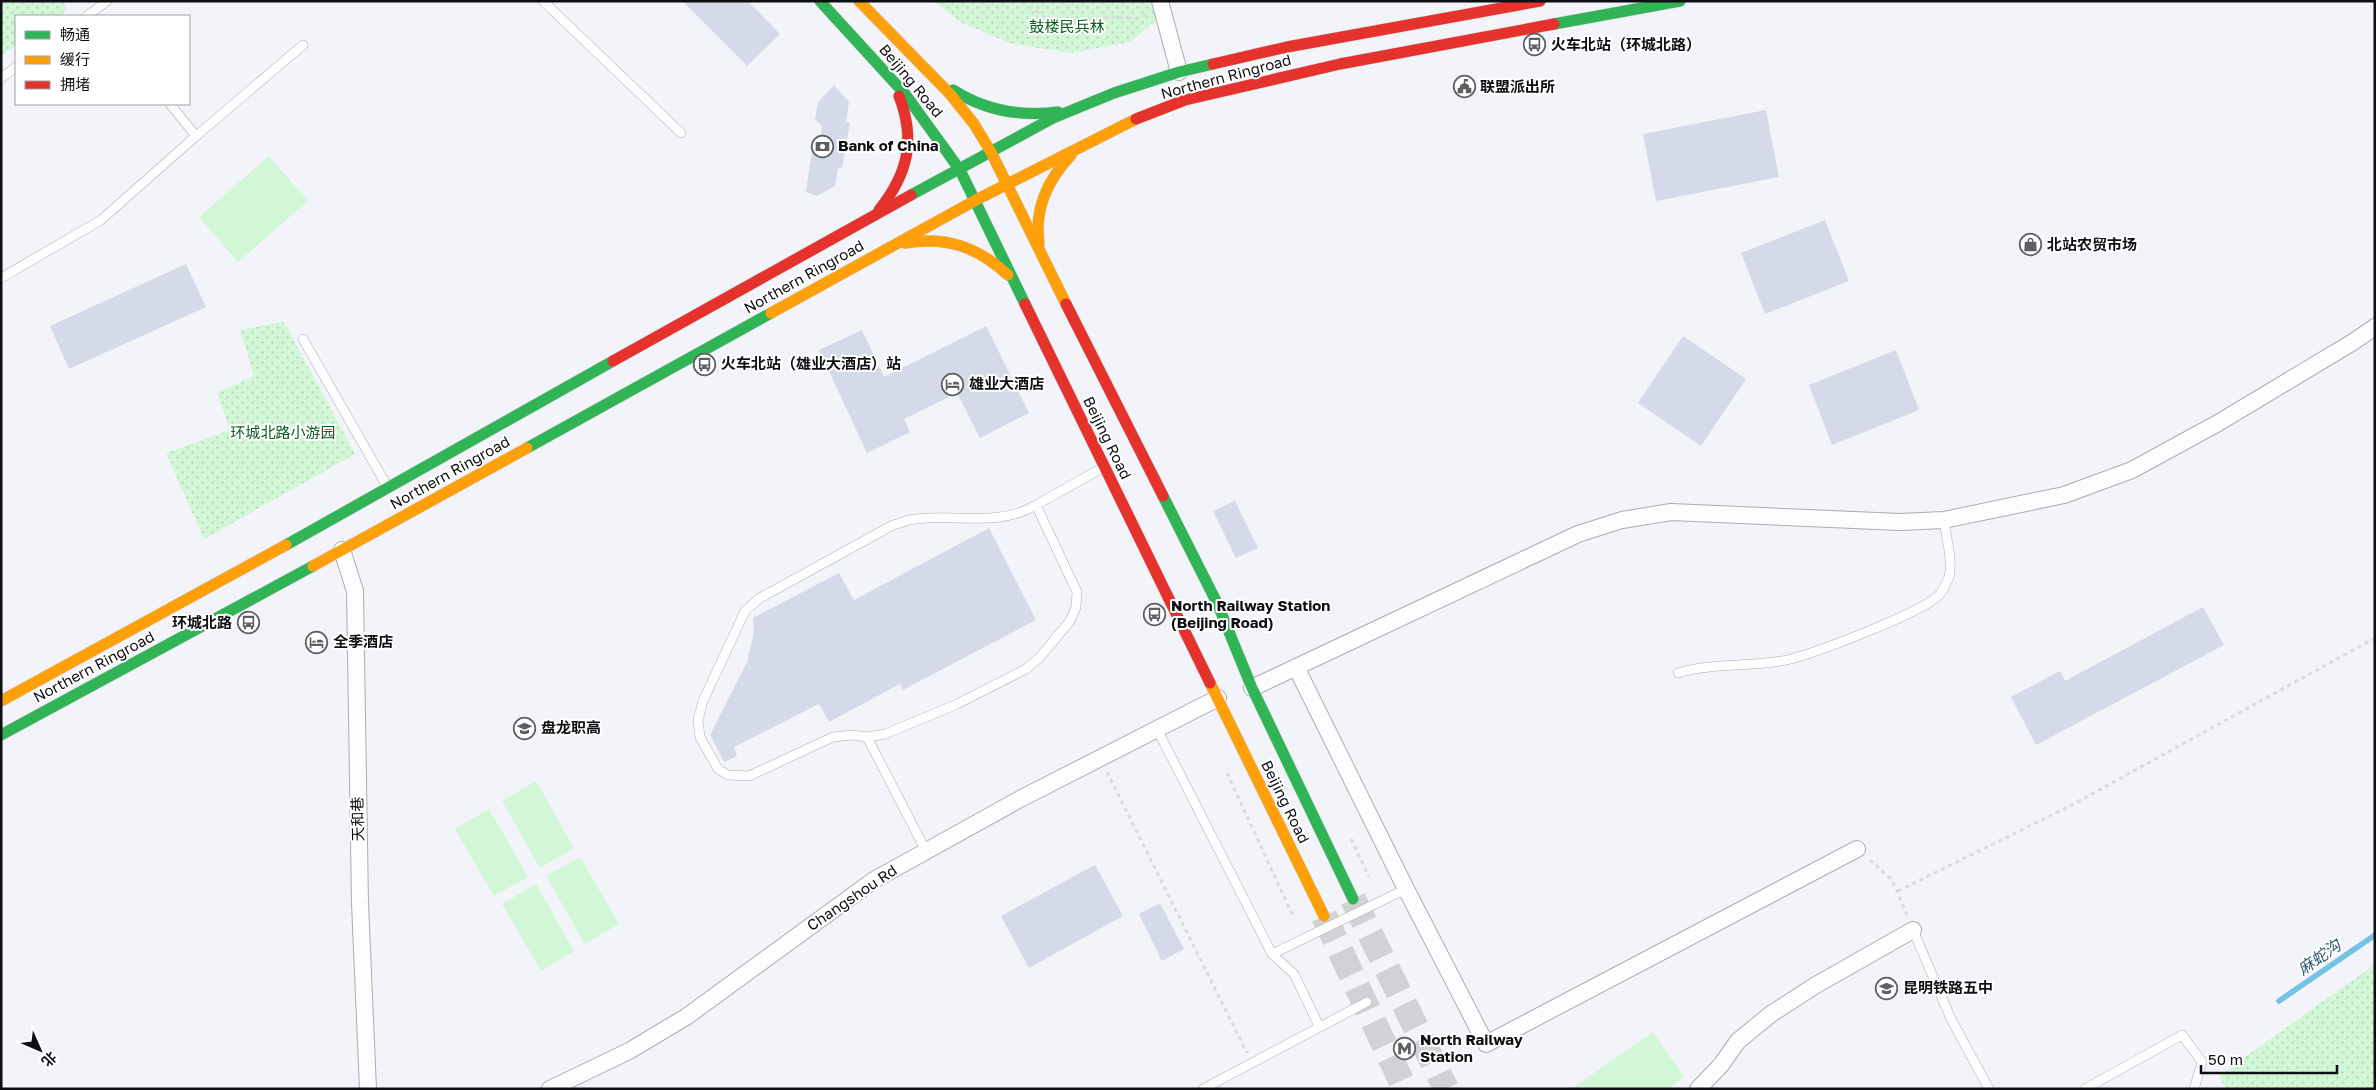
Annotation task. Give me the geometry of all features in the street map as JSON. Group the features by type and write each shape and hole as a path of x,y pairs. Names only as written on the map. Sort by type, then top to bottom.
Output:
{"main road":[{"name":"Beijing Road","path":"820,1 931,127 960,170 1324,916"},
{"name":"Beijing Road","path":"859,1 927,68 974,124 991,152 1218,605 1252,688 1353,900"},
{"name":"Northern Ringroad","path":"1,701 388,488 865,220 960,170 1052,118 1114,93 1179,72 1287,47 1540,1"},
{"name":"Northern Ringroad","path":"1,735 342,550 976,200 1132,120 1185,100 1340,64 1680,1"},
{"path":"927,68 957,93 989,108 1006,112 1044,114 1086,105"},
{"path":"865,220 877,212 893,192 901,177 909,148 907,118 903,103 888,76"},
{"path":"1041,255 1037,223 1045,192 1059,167 1080,147"},
{"path":"892,246 936,239 965,245 990,258 1014,282"}],"street":[{"path":"1162,5 1179,72"},
{"path":"1252,688 1578,534 1622,520 1670,512 1900,522 1944,520 2064,495 2132,470 2218,423 2353,342 2375,326"},
{"name":"天和巷","path":"342,550 355,591 360,903 368,1089"},
{"path":"1296,667 1406,889 1486,1044 1857,849"},
{"name":"Changshou Rd","path":"550,1089 629,1051 686,1017 874,880 1020,799 1218,698"},
{"path":"1698,1089 1721,1065 1738,1041 1771,1014 1816,985 1913,930"}],"lane":[{"path":"93,14 108,1"},
{"path":"543,1 681,133"},
{"path":"1,278 102,220 302,45"},
{"path":"1,78 15,68"},
{"path":"171,105 196,136"},
{"path":"303,339 388,488"},
{"path":"1036,506 1078,592 1076,607 1070,621 1040,657 1026,669 955,705 885,734 867,737 852,735 833,737 749,776 728,775 718,769 700,737 698,720 703,701 745,611 760,598 893,525 915,519 1001,517 1036,506 1105,466"},
{"path":"1678,673 1697,667 1742,666 1791,659 1849,639 1926,604 1941,593 1949,577 1944,520"},
{"path":"1157,729 1272,954 1294,974 1319,1026"},
{"path":"867,737 926,851"},
{"path":"1272,954 1406,889"},
{"path":"1913,930 1951,1019 1989,1089"},
{"path":"1203,1089 1367,1002"},
{"path":"2085,1089 2182,1034 2202,1062 2194,1089"}],"path":[{"path":"1023,1 1052,23 1112,17 1134,19 1162,5"},
{"path":"1898,891 2070,806 2375,638"},
{"path":"1100,758 1252,1062"},
{"path":"1857,849 1892,880 1913,930"}],"green space":[{"path":"1,1 63,1 67,10 60,15 15,15 15,46 1,56"},
{"name":"鼓楼民兵林","path":"933,1 1151,1 1160,17 1130,42 1070,53 1009,43 962,23"},
{"path":"269,156 308,201 238,262 199,217"},
{"name":"环城北路小游园","path":"284,322 355,454 204,539 166,453 230,430 217,393 254,376 240,330"},
{"path":"536,781 574,848 540,868 502,801"},
{"path":"489,809 528,877 494,896 455,829"},
{"path":"580,857 619,924 585,944 546,876"},
{"path":"536,884 574,951 541,971 502,904"},
{"path":"2375,964 2375,1089 2226,1089 2219,1076"},
{"path":"1653,1032 1684,1077 1668,1089 1571,1089"}],"building":[{"path":"682,1 748,1 780,34 747,66"},
{"path":"834,85 849,102 846,122 850,123 842,168 838,168 835,186 817,196 806,192 812,150 818,151 822,126 815,119 818,102"},
{"path":"1766,110 1779,177 1656,201 1643,134"},
{"path":"1825,220 1849,281 1765,314 1741,253"},
{"path":"186,264 206,307 69,369 50,326"},
{"path":"986,326 1029,413 980,438 957,393 904,419 910,432 867,453 819,350 862,330 884,377"},
{"path":"1683,336 1746,379 1701,446 1638,403"},
{"path":"1896,350 1919,410 1832,445 1809,385"},
{"path":"1235,501 1258,548 1236,558 1213,511"},
{"path":"989,528 1036,620 903,690 900,684 829,722 819,704 734,747 737,756 724,762 710,735 747,662 754,632 753,618 839,573 854,600"},
{"path":"2203,607 2224,645 2036,745 2011,697 2060,671 2065,681"},
{"path":"1095,865 1123,916 1029,968 1001,916"},
{"path":"1160,903 1184,949 1162,961 1139,914"}],"waterway":[{"name":"麻蛇沟","path":"2279,1001 2375,935"}],"tunnel":[{"path":"1353,899 1446,1089"},
{"path":"1324,916 1405,1089"}],"traffic: fast":[{"path":"820,1 905,94 960,170 1025,304"},
{"path":"1554,24 1680,1"},
{"path":"911,195 1053,118 1114,93 1179,72 1213,64"},
{"path":"953,90 978,103 1004,111 1030,114 1058,112"},
{"path":"527,448 771,313"},
{"path":"286,545 613,361"},
{"path":"1163,496 1218,605 1252,688 1353,899"},
{"path":"1,735 313,566"}],"traffic: slow":[{"path":"859,1 950,94 974,124 991,152 1066,304"},
{"path":"771,313 976,200 1136,119"},
{"path":"1039,244 1039,219 1044,196 1055,175 1071,155"},
{"path":"905,243 934,241 961,246 985,257 1008,275"},
{"path":"313,566 527,448"},
{"path":"1,701 286,545"},
{"path":"1210,683 1324,916"}],"traffic: jam":[{"path":"1213,64 1287,47 1540,1"},
{"path":"1136,119 1185,100 1340,64 1554,24"},
{"path":"879,210 897,183 903,170 906,156 908,142 907,127 899,96"},
{"path":"613,361 911,195"},
{"path":"1025,304 1210,683"},
{"path":"1066,304 1163,496"}],"place":[{"name":"火车北站（环城北路）","path":"1535,45"},
{"name":"联盟派出所","path":"1464,87"},
{"name":"Bank of China","path":"822,146"},
{"name":"北站农贸市场","path":"2031,245"},
{"name":"火车北站（雄业大酒店）站","path":"705,364"},
{"name":"雄业大酒店","path":"953,384"},
{"name":"North Railway Station (Beijing Road)","path":"1155,615"},
{"name":"环城北路","path":"248,623"},
{"name":"全季酒店","path":"317,642"},
{"name":"盘龙职高","path":"525,728"},
{"name":"昆明铁路五中","path":"1887,988"},
{"name":"North Railway Station","path":"1404,1049"}]}
